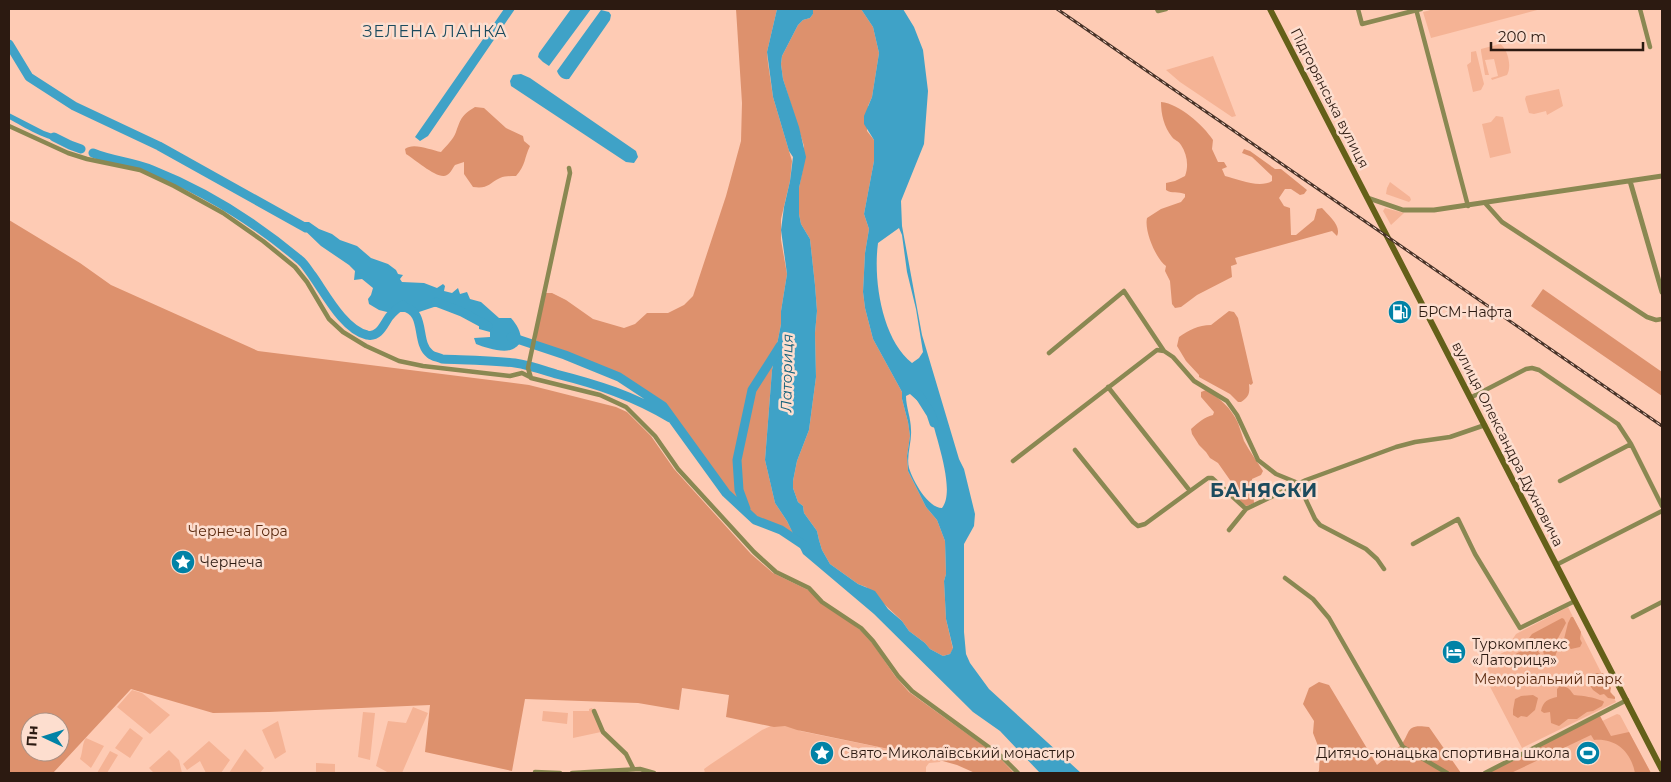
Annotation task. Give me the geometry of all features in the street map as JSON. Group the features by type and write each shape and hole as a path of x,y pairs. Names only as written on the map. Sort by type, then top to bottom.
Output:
{"main road":[{"name":"Підгорянська вулиця","path":"1270,9 1368,198"},
{"name":"вулиця Олександра Духновича","path":"1368,198 1662,770"}],"street":[{"path":"1157,9 1158,11 1166,9"},
{"path":"1358,9 1362,24 1418,9 1468,206"},
{"path":"1640,9 1650,47"},
{"path":"9,126 68,153 140,170 223,213 263,241 295,267 307,282 329,319 343,332 366,346 399,360 423,366 510,376 522,373 531,378 600,395 626,407 655,436 678,469 754,552 776,572 809,588 822,602 861,628 874,641 898,676 912,691 1002,756 1018,773"},
{"path":"531,378 528,368 570,173 569,168"},
{"path":"1368,198 1404,210 1434,210 1662,176"},
{"path":"1630,181 1662,292"},
{"path":"1485,203 1502,222 1560,261 1647,317 1656,320 1662,318"},
{"path":"1049,353 1124,291 1164,350 1173,357 1194,381 1227,401 1237,415 1258,460 1276,474 1298,483 1315,519 1320,525 1366,549 1384,568"},
{"path":"1013,461 1157,350 1164,350"},
{"path":"1470,398 1526,370 1532,368 1539,370 1577,398 1613,420 1624,431 1662,506"},
{"path":"1108,387 1190,491"},
{"path":"1229,530 1246,509 1298,483 1396,447 1450,437 1485,425"},
{"path":"1560,481 1631,444"},
{"path":"1075,450 1138,526 1145,524 1208,478 1212,478 1246,509"},
{"path":"1556,565 1662,511"},
{"path":"1413,544 1458,518 1475,554 1520,628 1575,601"},
{"path":"1285,578 1313,599 1329,618 1403,747 1447,773"},
{"path":"1633,617 1662,602"},
{"path":"1484,773 1627,700"},
{"path":"594,711 603,732 626,754 634,770"},
{"path":"572,773 634,770 654,773"},
{"path":"535,772 560,773"}],"green space":[{"path":"736,9 777,9 767,52 768,63 773,97 792,161 790,181 781,219 781,240 787,274 781,311 781,324 772,370 765,460 775,503 797,541 781,530 752,517 745,507 726,493 663,406 619,377 565,355 536,346 537,326 545,293 552,293 566,300 593,319 624,328 635,324 647,313 668,313 684,305 693,296 726,196 741,141 742,103"},
{"path":"813,9 861,9 873,27 879,53 872,97 868,106 867,131 874,140 874,161 864,214 869,229 865,253 863,292 873,339 902,392 910,436 907,456 908,471 926,507 937,520 945,541 946,574 944,581 946,619 953,649 950,654 943,656 930,649 909,631 902,621 866,587 858,584 830,564 822,550 817,531 804,513 803,506 798,502 793,488 797,461 809,430 816,377 815,333 817,311 810,239 801,224 799,214 799,188 803,168 804,146 783,79 781,64 782,56 798,25 803,20 810,18 813,14"},
{"path":"1434,9 1541,9 1431,38 1423,12"},
{"path":"1500,44 1507,54 1508,72 1507,75 1492,80 1491,78 1498,76 1494,59 1485,60 1489,75 1485,75 1481,49"},
{"path":"1476,51 1484,84 1481,90 1473,92 1467,65 1471,62 1471,52"},
{"path":"1213,56 1236,116 1232,117 1180,82 1166,70"},
{"path":"1559,89 1563,106 1547,115 1546,111 1534,114 1529,113 1525,99 1526,96"},
{"path":"1161,102 1183,111 1209,134 1213,140 1212,149 1218,162 1224,162 1227,167 1222,169 1225,176 1255,184 1272,181 1272,176 1252,157 1242,153 1244,149 1250,151 1275,169 1281,169 1307,190 1304,194 1300,195 1291,189 1285,189 1279,198 1284,206 1290,208 1291,235 1296,235 1314,220 1317,209 1322,208 1338,228 1337,236 1332,231 1235,258 1237,264 1231,266 1232,277 1197,295 1181,307 1175,308 1172,304 1170,281 1165,271 1166,266 1158,257 1147,230 1147,218 1161,209 1181,202 1185,197 1185,194 1166,190 1166,183 1185,176 1187,164 1183,149 1179,142 1169,133 1165,125"},
{"path":"475,107 484,108 506,128 523,136 524,141 530,146 523,165 516,176 502,177 485,187 473,187 464,174 464,162 455,165 448,174 440,176 406,154 405,149 413,146 441,152 453,138 462,117"},
{"path":"1496,116 1503,117 1511,153 1490,158 1482,124 1491,122"},
{"path":"1390,182 1410,197 1411,200 1409,202 1386,194"},
{"path":"1385,208 1404,213 1391,225 1383,211"},
{"name":"Чернеча Гора","path":"9,220 80,263 111,285 258,351 529,385 616,407 627,412 651,436 674,469 751,554 773,573 808,590 860,630 873,644 895,676 909,692 998,756 1014,773 975,773 957,765 932,758 785,726 774,727 726,717 729,695 682,688 679,710 638,703 525,699 512,771 425,752 430,705 213,713 131,689 70,755 70,712 20,712 20,762 63,762 53,773 9,773"},
{"path":"1543,289 1662,372 1662,396 1531,306"},
{"path":"1229,311 1234,312 1238,318 1253,383 1249,384 1248,394 1241,402 1238,402 1230,394 1199,377 1177,346 1179,337 1183,334 1198,327 1211,325"},
{"path":"1206,390 1220,400 1232,413 1238,423 1244,441 1263,471 1261,475 1252,479 1254,503 1247,506 1241,503 1237,497 1237,490 1218,463 1210,458 1192,434 1191,429 1213,415 1214,412 1201,397 1201,392"},
{"name":"Меморіальний парк","path":"1568,607 1616,702 1522,748 1487,681 1490,674 1485,662 1504,652 1516,634"},
{"path":"1571,617 1573,617 1581,632 1580,639 1582,643 1580,647 1571,649 1563,643"},
{"path":"1562,618 1566,623 1557,640 1551,638 1537,642 1533,638 1529,638 1532,634"},
{"path":"1553,643 1557,644 1556,653 1552,660 1546,663 1542,659 1543,651 1545,647 1553,646"},
{"path":"1537,650 1541,655 1540,661 1522,666 1512,661 1515,654"},
{"path":"1593,673 1603,673 1611,688 1610,692 1615,699 1608,698 1604,694 1600,695 1593,690 1586,680"},
{"path":"1319,682 1329,685 1377,765 1399,747 1412,728 1421,726 1429,727 1461,773 1317,773 1319,771 1320,751 1313,733 1314,721 1303,704 1309,688"},
{"path":"1560,686 1568,688 1574,695 1604,702 1602,706 1593,711 1587,712 1577,719 1568,719 1559,726 1551,723 1550,712 1544,713 1541,711 1546,701 1557,697 1557,689"},
{"path":"132,690 142,693 170,715 150,734 117,707"},
{"path":"1533,695 1538,698 1535,710 1527,717 1521,716 1518,718 1513,715 1515,699 1521,696"},
{"path":"413,707 428,713 402,773 389,773 376,766 388,721 406,723"},
{"path":"592,708 601,732 573,738 573,711 589,711"},
{"path":"543,711 568,713 567,724 542,721"},
{"path":"363,712 375,713 370,760 358,757"},
{"path":"1599,714 1611,736 1629,732 1651,773 1635,773 1630,759 1621,748 1609,741 1594,740 1591,735 1511,773 1485,773"},
{"name":"Дитячо-юнацька спортивна школа","path":"1617,714 1620,715 1651,773 1492,773"},
{"path":"278,721 286,752 275,759 262,730"},
{"name":"Свято-Миколаївський монастир","path":"786,724 798,728 800,731 941,760 940,762 929,763 926,767 926,773 705,773 704,769 762,730 773,725"},
{"path":"130,728 143,738 130,758 115,748"},
{"path":"86,738 104,746 91,768 80,759"},
{"path":"209,741 230,760 221,773 206,773 200,761 187,770 183,764"},
{"path":"245,749 264,768 260,773 229,773"},
{"path":"169,750 179,760 182,773 154,773 149,768"},
{"path":"110,751 118,755 107,773 97,773"},
{"path":"316,763 335,764 335,773 316,773"}],"water":[{"path":"504,9 515,9 428,136 420,141 415,137"},
{"path":"571,9 591,9 549,66 538,57 539,53"},
{"path":"777,9 813,9 813,14 810,18 803,20 798,25 782,56 781,64 783,79 799,127 806,157 799,188 799,214 801,224 810,239 817,311 815,333 816,377 809,430 797,461 793,481 793,488 798,502 803,506 804,513 817,531 822,550 830,564 858,584 875,591 888,609 930,649 943,656 950,654 953,648 946,619 944,581 946,574 945,541 937,520 926,507 908,471 907,456 910,436 902,392 873,339 863,292 865,253 869,229 864,214 874,161 874,140 864,124 864,116 872,97 879,53 873,27 861,9 903,9 914,27 923,50 928,91 924,144 901,201 902,226 922,335 959,459 964,469 975,514 974,526 964,544 964,632 966,654 970,663 989,689 1081,773 1040,773 1000,731 973,712 874,614 803,554 787,521 775,503 765,460 772,370 781,324 781,311 787,274 781,230 793,157 789,151 773,97 767,52","holes":["899,228 902,235 907,272 916,309 923,352 912,363 893,339 887,324 882,308 877,274 878,243","910,394 920,403 929,407 946,474 946,499 942,508 931,504 926,499 909,468 911,430 906,396"]},
{"path":"601,10 609,12 611,15 610,20 569,79 563,78 557,71"},
{"path":"521,74 530,78 636,151 638,157 634,163 626,162 511,86 510,81 513,75"},
{"path":"9,113 44,131 64,138 65,142 51,140 29,130 9,119"},
{"path":"296,222 309,222 340,240 357,246 371,258 388,264 398,274 403,275 400,279 402,282 424,283 437,288 443,284 445,286 444,291 452,293 458,288 460,294 467,292 470,299 481,302 499,318 511,318 518,328 521,342 517,347 502,351 476,344 474,338 490,337 490,332 479,329 479,321 446,306 434,307 419,312 387,312 379,310 369,304 368,299 373,288 362,279 354,280 355,271 349,265 321,246"}],"waterway":[{"path":"9,44 29,77 74,106 159,146 306,228"},
{"path":"54,137 81,149"},
{"path":"93,153 145,167 172,178 211,198 266,233 302,262 343,319 359,332 367,335 375,334 381,330 392,313 403,305"},
{"path":"436,302 462,312 488,326"},
{"path":"403,307 415,314 423,343 433,356 442,359 497,361 531,366 614,392 643,403 670,418"},
{"path":"511,337 565,355 619,377 663,406 726,493 755,520 781,530 805,546"},
{"path":"746,509 739,490 737,460 752,390 780,346"},
{"name":"Латориця","path":"919,395 931,414 934,423"}],"railway":[{"path":"1057,9 1662,426"}],"place":[{"name":"БРСМ-Нафта","path":"1400,312"},
{"name":"Чернеча","path":"183,562"},
{"name":"Туркомплекс «Латориця»","path":"1454,652"},
{"name":"Свято-Миколаївський монастир","path":"822,753"},
{"name":"Дитячо-юнацька спортивна школа","path":"1588,753"}],"district":[{"name":"ЗЕЛЕНА ЛАНКА","path":"435,31"},
{"name":"БАНЯСКИ","path":"1264,490"}]}
